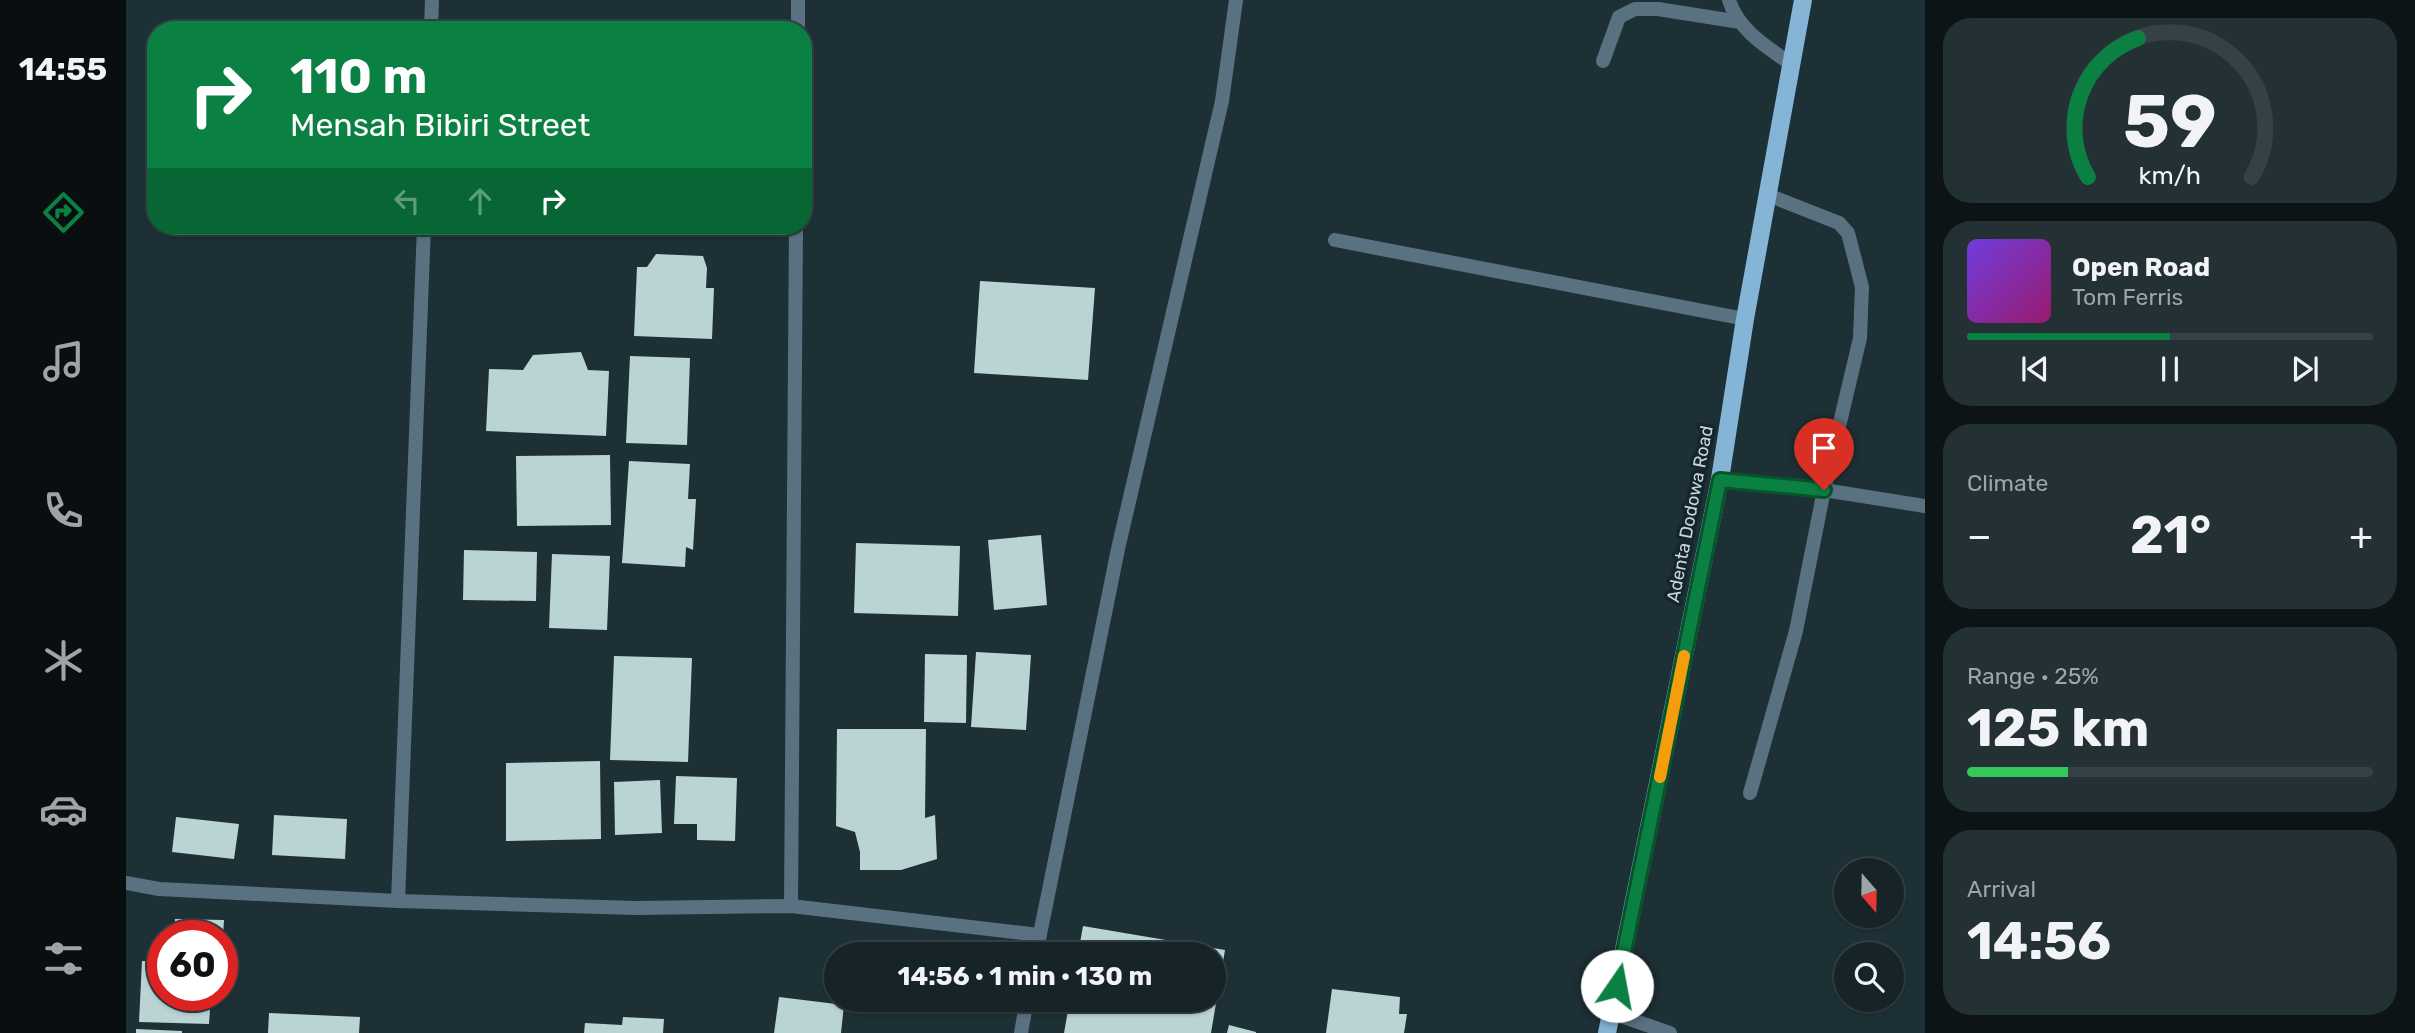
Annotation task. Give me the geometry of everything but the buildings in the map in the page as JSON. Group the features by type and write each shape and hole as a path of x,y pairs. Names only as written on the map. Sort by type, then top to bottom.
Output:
{"main road":[{"name":"Adenta Dodowa Road","path":"1607,1033 1720,480 1745,319 1802,0"}],"street":[{"path":"431,21 432,0"},
{"path":"798,0 798,21"},
{"path":"1038,942 1118,548 1222,101 1236,0"},
{"path":"1729,0 1740,22 1753,37 1791,64"},
{"path":"1603,61 1619,17 1635,9 1658,9 1740,22"},
{"path":"1750,793 1796,631 1824,490 1860,338 1862,286 1848,233 1839,223 1768,195"},
{"path":"398,901 424,235"},
{"path":"791,906 796,235"},
{"path":"1335,240 1745,319"},
{"path":"1720,480 1824,490 1925,506"},
{"path":"126,883 159,889 398,901 636,908 791,906 1039,935"},
{"path":"1021,1033 1025,1012"},
{"path":"1612,1013 1670,1033"}],"slow traffic":[{"path":"1660,777 1684,656"}],"route":[{"path":"1617,986 1720,480 1824,490"}]}
